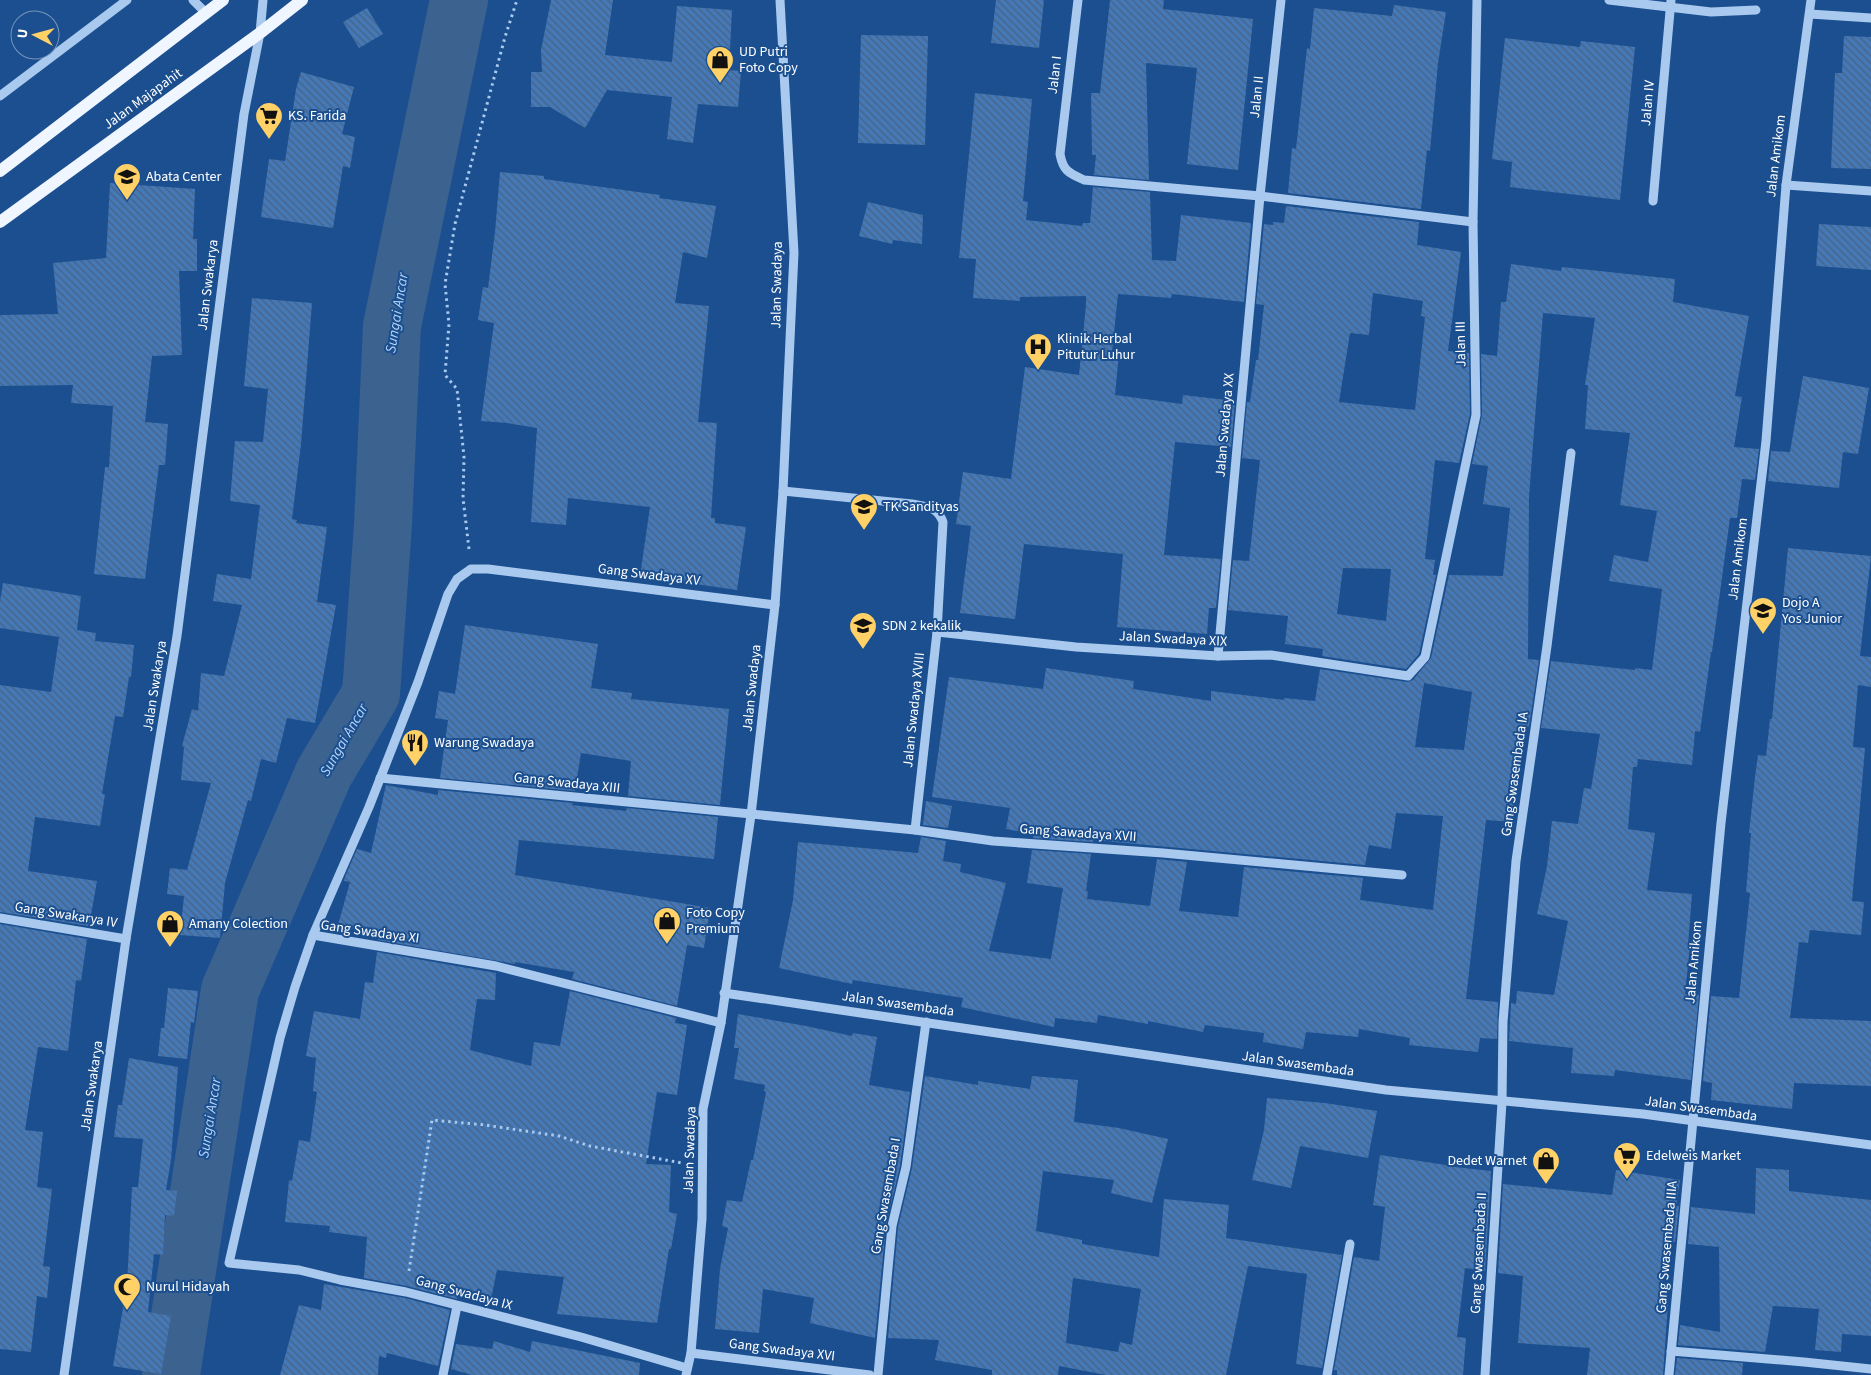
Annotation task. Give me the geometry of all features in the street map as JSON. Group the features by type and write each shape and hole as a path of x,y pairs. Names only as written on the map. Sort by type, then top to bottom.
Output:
{"main road":[{"name":"Jalan Majapahit","path":"0,171 223,0"},
{"name":"Jalan Majapahit","path":"0,222 260,33 302,0"}],"street":[{"path":"193,0 206,13"},
{"name":"Jalan Swakarya","path":"64,1375 126,939 177,636 244,114 260,33 263,0"},
{"name":"Jalan Swadaya","path":"686,1372 691,1352 702,1218 703,1109 721,1023 751,815 775,605 783,491 794,253 780,0"},
{"name":"Jalan I","path":"1078,0 1060,154 1062,166 1069,173 1084,180 1260,196"},
{"name":"Jalan II","path":"1260,196 1281,0"},
{"name":"Jalan III","path":"1408,676 1425,657 1476,415 1473,222 1478,0"},
{"path":"1609,0 1670,4 1711,12 1756,10"},
{"name":"Jalan Amikom","path":"1692,1122 1721,823 1766,441 1786,186 1811,0"},
{"path":"0,96 122,1"},
{"name":"Jalan IV","path":"1653,202 1670,4"},
{"path":"1810,14 1871,18"},
{"path":"1786,186 1871,191"},
{"path":"1260,196 1473,222"},
{"name":"Jalan Swadaya XX","path":"1218,656 1260,196"},
{"name":"Gang Swasembada IA","path":"1502,1102 1503,1022 1516,861 1547,646 1571,453"},
{"name":"Jalan Swadaya XVIII","path":"783,491 912,504 938,511 943,522 937,632 915,830"},
{"path":"313,935 330,899 418,682 450,588 456,579 471,570"},
{"name":"Gang Swadaya XV","path":"471,570 520,572 775,605"},
{"name":"Jalan Swadaya XIX","path":"937,632 1076,647 1218,656 1271,655 1408,676"},
{"name":"Gang Swadaya XIII","path":"380,778 751,815"},
{"name":"Gang Sawadaya XVII","path":"751,815 915,830 993,841 1163,853 1402,875"},
{"name":"Gang Swakarya IV","path":"0,918 126,939"},
{"name":"Gang Swadaya XI","path":"229,1263 280,1038 313,935 496,966 721,1023"},
{"name":"Jalan Swasembada","path":"724,993 1376,1089 1643,1114 1871,1145"},
{"name":"Gang Swasembada I","path":"878,1375 892,1226 906,1167 926,1022"},
{"name":"Gang Swasembada II","path":"1485,1375 1502,1102"},
{"name":"Gang Swasembada IIIA","path":"1669,1375 1692,1122"},
{"path":"1327,1375 1350,1244"},
{"name":"Gang Swadaya IX","path":"229,1263 299,1270 340,1280 406,1292 581,1337 686,1372"},
{"path":"444,1375 457,1306"},
{"path":"1671,1351 1871,1369"},
{"name":"Gang Swadaya XVI","path":"691,1352 827,1372 870,1375"}],"path":[{"path":"471,570 463,498 464,457 457,389 445,375 448,324 445,284 455,224 505,37 517,0"},
{"path":"406,1292 432,1120 485,1125 559,1136 590,1146 702,1167"}],"building":[{"path":"551,0 613,0 605,55 672,62 677,6 732,10 729,70 741,71 738,107 698,104 693,143 667,139 672,97 607,90 585,128 550,107 531,107 531,72 542,72 541,50"},
{"path":"996,0 1044,0 1039,48 991,43"},
{"path":"1110,0 1164,0 1163,9 1253,19 1238,170 1187,164 1197,68 1146,63 1149,180 1094,175 1096,155 1092,155 1091,93 1100,93"},
{"path":"1394,5 1446,12 1438,63 1430,151 1427,150 1421,209 1288,193 1292,148 1296,149 1307,48 1310,49 1314,8 1392,16"},
{"path":"367,8 383,34 359,48 343,22"},
{"path":"861,35 928,36 925,145 858,143"},
{"path":"1844,36 1871,37 1871,169 1831,168 1835,73 1842,73"},
{"path":"1505,38 1580,47 1581,41 1635,47 1620,200 1510,187 1512,162 1492,159"},
{"path":"301,72 354,87 342,134 355,137 350,168 343,166 333,228 261,217 269,159 285,161 296,89"},
{"path":"975,93 1032,99 1023,201 1028,202 1026,220 1082,226 1083,223 1090,223 1093,187 1150,192 1152,260 1176,261 1181,215 1251,223 1244,302 1172,294 1171,298 1118,294 1112,352 1119,353 1115,395 1182,404 1183,395 1235,401 1231,447 1175,442 1164,555 1221,559 1216,608 1209,608 1207,634 1117,627 1123,554 1024,544 1015,619 960,613 971,526 956,524 963,472 1011,479 1025,367 1079,375 1086,305 1086,296 1020,297 1020,301 973,298 976,259 959,258"},
{"path":"500,172 544,176 544,179 660,195 659,198 716,206 707,258 683,252 675,303 709,306 698,422 717,423 711,518 715,518 715,523 746,527 737,590 640,576 650,507 568,498 566,525 531,522 537,428 481,421 494,323 478,320 483,287 488,288"},
{"path":"110,183 195,189 193,239 197,239 197,271 179,271 182,355 152,356 145,422 168,424 165,465 159,465 145,579 94,574 105,467 109,467 113,406 71,403 73,385 0,386 0,315 58,314 53,263 106,258"},
{"path":"868,202 923,215 922,244 893,240 892,244 859,236"},
{"path":"1286,206 1419,222 1417,245 1461,252 1448,351 1469,353 1470,414 1459,463 1435,460 1425,559 1435,560 1433,575 1436,575 1419,654 1406,669 1322,656 1323,649 1285,644 1288,616 1228,610 1233,560 1249,561 1260,460 1242,458 1247,402 1250,402 1256,360 1258,360 1264,305 1256,304 1264,224 1273,225 1273,222 1284,223","holes":["1373,293 1423,301 1421,316 1425,317 1415,410 1339,402 1350,333 1369,335","1343,568 1391,569 1386,621 1337,614"]},
{"path":"1819,224 1871,227 1871,270 1816,266"},
{"path":"1511,264 1561,271 1562,267 1675,279 1673,302 1749,316 1735,396 1742,397 1734,447 1759,449 1755,480 1742,479 1737,518 1730,518 1700,732 1695,731 1692,765 1638,759 1637,767 1633,767 1628,829 1655,833 1647,890 1692,894 1688,945 1690,945 1685,994 1699,995 1691,1080 1615,1070 1614,1076 1571,1073 1573,1048 1509,1041 1511,1003 1516,1004 1517,991 1554,995 1568,921 1537,914 1547,866 1552,821 1578,824 1584,788 1591,789 1600,734 1541,728 1551,661 1635,670 1635,668 1652,670 1662,589 1609,581 1614,555 1648,562 1657,511 1620,505 1630,433 1585,429 1588,385 1585,385 1595,318 1543,313 1529,497 1528,659 1539,660 1529,727 1523,726 1508,796 1515,796 1513,822 1486,820 1466,999 1498,1002 1497,1039 1480,1038 1478,1052 1409,1045 1410,1038 1359,1029 1358,1037 1306,1032 1303,1049 1263,1042 1264,1033 1205,1025 1203,1032 1148,1021 1148,1024 1098,1015 1097,1023 1055,1018 1054,1027 961,1007 963,998 853,980 852,984 779,968 793,900 798,842 918,853 921,837 946,841 943,861 961,864 960,872 1006,883 989,951 1051,959 1063,888 1027,883 1032,850 1091,854 1086,891 1088,891 1087,899 1150,906 1157,859 1187,862 1179,911 1238,917 1244,867 1363,878 1360,900 1433,910 1443,816 1396,813 1391,849 1369,845 1365,865 1093,840 1093,842 1033,838 1034,834 1006,829 1010,808 932,797 949,677 1043,689 1046,668 1134,681 1133,689 1211,701 1211,691 1284,700 1284,698 1315,701 1320,669 1407,682 1413,680 1431,658 1449,575 1503,576 1510,508 1483,504 1488,466 1472,464 1482,415 1481,354 1497,356 1501,302 1506,302","holes":["1424,683 1472,692 1464,750 1415,747"]},
{"path":"252,298 312,303 301,444 292,519 297,520 296,523 327,527 317,602 336,605 315,723 287,718 276,763 261,759 251,801 248,800 225,883 220,938 180,935 184,896 167,894 170,868 187,870 211,783 181,780 184,747 182,746 192,709 198,711 201,673 224,676 242,605 213,601 217,574 251,579 260,505 230,501 235,441 263,442 268,389 244,386"},
{"path":"1803,376 1869,388 1858,454 1843,452 1839,488 1768,481 1771,451 1790,452"},
{"path":"1788,548 1871,556 1860,656 1871,657 1871,687 1858,685 1853,747 1865,748 1852,901 1864,902 1861,935 1810,930 1808,943 1799,942 1790,1018 1871,1021 1871,1086 1794,1083 1792,1109 1711,1100 1712,1083 1703,1081 1711,996 1739,998 1750,893 1746,892 1751,833 1749,833 1755,777 1758,755 1766,756 1770,719 1772,719"},
{"path":"3,583 81,596 77,630 96,633 95,641 134,645 131,677 129,677 123,717 115,716 102,794 105,794 100,826 35,817 28,871 97,881 89,926 0,912 0,685 51,692 59,637 0,628 0,601"},
{"path":"465,625 598,644 591,688 632,693 631,699 729,709 720,805 628,796 631,761 581,753 575,791 440,778 448,720 435,718 439,691 455,694"},
{"path":"386,785 438,795 438,790 573,803 572,805 626,811 627,808 718,817 714,859 519,840 515,875 710,908 704,948 687,945 677,1006 572,979 574,972 515,962 515,964 378,940 379,935 338,925 350,882 344,881 345,877 357,849 371,853"},
{"path":"926,801 952,806 948,828 923,825"},
{"path":"0,924 87,939 81,981 76,980 68,1051 38,1047 25,1130 43,1132 37,1187 52,1189 43,1266 50,1267 47,1298 37,1296 31,1352 0,1349"},
{"path":"377,952 496,973 495,1000 477,999 470,1050 531,1066 534,1042 560,1046 570,991 676,1018 675,1023 687,1025 677,1095 657,1092 646,1164 671,1165 669,1212 677,1214 671,1249 669,1249 657,1323 557,1314 564,1277 497,1270 491,1299 459,1293 457,1299 407,1286 364,1278 367,1237 329,1232 330,1226 285,1222 289,1180 292,1181 299,1140 310,1142 317,1092 313,1091 316,1058 306,1056 314,1011 360,1019 365,982 373,983"},
{"path":"168,988 198,991 194,1023 191,1022 187,1059 158,1056 161,1028 164,1028"},
{"path":"738,1014 852,1036 853,1033 877,1037 869,1085 910,1092 900,1166 886,1225 875,1338 810,1323 814,1298 763,1289 759,1333 715,1329 720,1269 728,1228 722,1226 727,1200 742,1202 751,1160 753,1160 766,1092 764,1091 765,1085 734,1079 739,1048 734,1048"},
{"path":"129,1058 178,1067 171,1160 166,1190 177,1191 174,1216 165,1215 163,1255 154,1254 148,1312 171,1316 161,1374 113,1366 127,1285 132,1187 138,1187 143,1139 114,1137 118,1105 122,1105"},
{"path":"925,1076 978,1085 978,1081 1030,1089 1032,1076 1078,1080 1074,1122 1119,1128 1168,1139 1152,1203 1111,1193 1114,1180 1043,1171 1036,1231 1082,1240 1082,1244 1159,1257 1164,1199 1229,1205 1226,1238 1342,1255 1322,1368 1296,1364 1307,1274 1248,1266 1226,1375 1106,1375 1059,1366 1058,1375 992,1375 992,1370 935,1360 939,1340 888,1338 898,1227 912,1168","holes":["1073,1278 1141,1289 1132,1345 1120,1342 1118,1352 1066,1343"]},
{"path":"1267,1098 1325,1103 1377,1111 1368,1158 1300,1146 1291,1188 1252,1180 1264,1130"},
{"path":"1380,1155 1491,1171 1485,1271 1465,1268 1457,1337 1466,1338 1463,1375 1337,1375 1337,1370 1334,1370 1354,1257 1379,1261 1385,1207 1373,1205"},
{"path":"1756,1168 1789,1170 1789,1191 1871,1200 1871,1336 1842,1334 1841,1352 1815,1350 1819,1309 1773,1306 1765,1352 1678,1345 1680,1325 1720,1332 1719,1247 1688,1244 1691,1207 1755,1214"},
{"path":"1616,1170 1680,1180 1676,1206 1679,1206 1675,1242 1670,1242 1659,1302 1668,1303 1663,1375 1587,1375 1590,1348 1518,1343 1523,1276 1498,1273 1503,1184 1612,1195"},
{"path":"324,1284 405,1298 450,1310 438,1366 387,1353 386,1358 379,1356 378,1375 280,1375 299,1305 321,1310"},
{"path":"494,1341 530,1352 532,1341 640,1363 639,1375 472,1375 451,1369 456,1344 492,1349"},
{"path":"1677,1358 1743,1363 1742,1375 1675,1375"}],"waterway":[{"name":"Sungai Ancar","path":"171,1375 230,990 324,773 371,694 383,524 392,326 459,0"}],"place":[{"name":"UD Putri Foto Copy","path":"720,84"},
{"name":"KS. Farida","path":"269,140"},
{"name":"Abata Center","path":"127,201"},
{"name":"Klinik Herbal Pitutur Luhur","path":"1038,371"},
{"name":"TK Sandityas","path":"864,531"},
{"name":"Dojo A Yos Junior","path":"1763,635"},
{"name":"SDN 2 kekalik","path":"863,650"},
{"name":"Warung Swadaya","path":"415,767"},
{"name":"Foto Copy Premium","path":"667,945"},
{"name":"Amany Colection","path":"170,948"},
{"name":"Edelweis Market","path":"1627,1180"},
{"name":"Dedet Warnet","path":"1546,1185"},
{"name":"Nurul Hidayah","path":"127,1311"}]}
